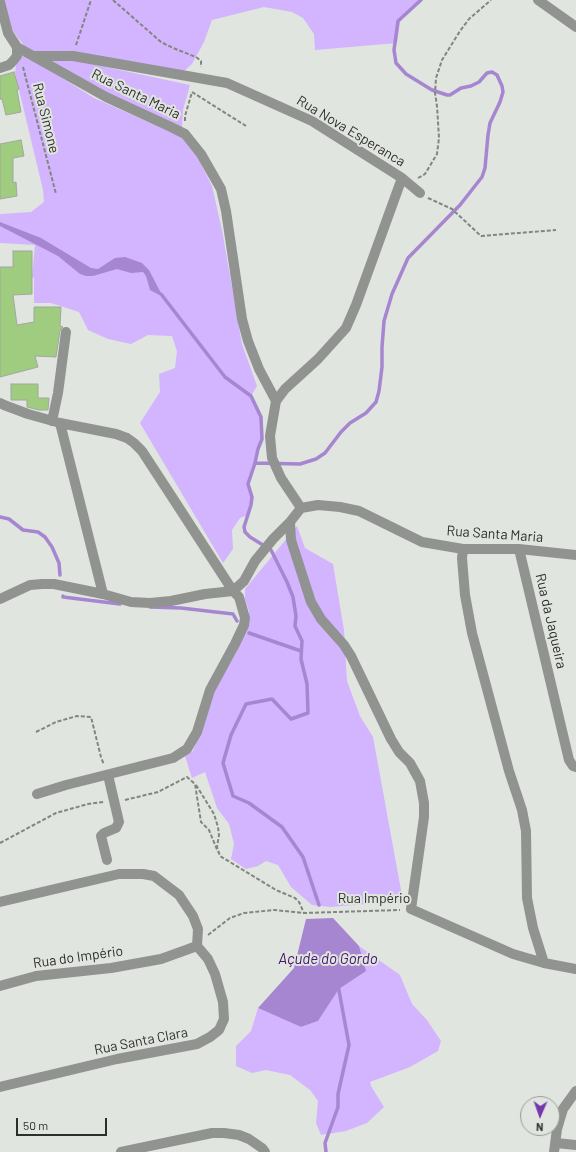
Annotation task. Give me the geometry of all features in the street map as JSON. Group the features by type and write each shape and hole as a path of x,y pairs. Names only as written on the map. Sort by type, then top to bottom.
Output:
{"street":[{"path":"538,0 576,27"},
{"path":"0,2 8,33 18,47 17,56 13,61 9,65 0,68"},
{"name":"Rua Santa Maria","path":"18,47 106,97 185,134 201,154 221,189 226,212 242,319 248,341 259,370 276,401"},
{"name":"Rua Nova Esperanca","path":"34,56 73,56 227,83 312,121 406,181 420,193"},
{"path":"0,599 30,585 54,584 103,594 131,602 150,603 232,591 244,581 271,541 290,522 301,508 281,478 272,458 270,436 276,401 285,389 326,351 346,328 406,181"},
{"path":"66,332 58,393 56,422 103,594"},
{"path":"0,402 4,406 21,412 56,422 116,434 127,438 134,443 142,451 232,591 239,597 245,618 244,625 210,690 197,732 187,749 173,758 66,785 37,794"},
{"name":"Rua Santa Maria","path":"301,508 318,505 340,507 359,511 422,542 463,549 519,549 576,555"},
{"path":"290,522 291,540 311,602 321,619 348,650 391,739 399,752 410,763 420,781 424,803 424,817 411,909"},
{"path":"463,549 462,558 465,595 472,633 509,771 522,810 526,831 528,898 533,928 544,962"},
{"name":"Rua da Jaqueira","path":"519,549 569,760 573,766 576,767"},
{"path":"107,860 102,836 104,833 116,828 119,822 108,775"},
{"path":"0,902 119,874 143,874 154,876 178,895 193,916 198,929 197,946"},
{"name":"Rua Império","path":"411,909 513,954 576,969"},
{"name":"Rua do Império","path":"0,986 36,976 111,968 161,959 197,946"},
{"name":"Rua Santa Clara","path":"0,1087 117,1059 197,1044 210,1037 219,1030 224,1018 223,1002 215,974 208,959 197,946"},
{"path":"576,1091 563,1109 555,1148 576,1145"},
{"path":"121,1152 212,1133 224,1133 239,1135 249,1139 262,1148 265,1152"}],"path":[{"path":"73,56 91,0"},
{"path":"113,0 161,42 196,57 201,61 201,67 196,77"},
{"path":"406,181 425,174 437,154 439,138 437,106 434,93 436,78 442,60 469,19 491,0"},
{"name":"Rua Simone","path":"18,47 56,194"},
{"path":"185,134 185,116 192,92 246,126"},
{"path":"420,193 431,201 452,209 481,236 556,230"},
{"path":"36,732 56,722 77,716 91,717 101,757 108,775"},
{"path":"0,843 56,813 88,804 115,802 158,792 187,777 195,784 214,814 218,831 218,852"},
{"path":"195,784 201,822 209,830 220,856 276,890 295,898 304,913"},
{"name":"Rua Império","path":"197,946 230,918 244,913 274,910 304,913 411,909"}],"shaded area":[{"path":"4,0 419,0 400,22 397,43 315,50 314,34 303,18 292,12 264,7 212,20 204,42 192,64 184,71 36,53 25,47 9,26"},
{"path":"24,54 94,98 180,136 195,152 212,186 222,230 242,344 257,386 251,396 261,417 262,439 248,484 252,497 248,515 240,518 232,530 233,549 223,563 140,423 160,392 159,374 175,368 177,351 172,336 148,335 131,344 108,339 88,330 79,312 51,303 34,303 34,278 32,277 35,245 0,243 0,214 31,212 44,202 43,190 15,73 16,65"},
{"path":"42,58 78,61 190,85 183,110 182,128 112,97"},
{"path":"297,526 305,548 333,564 344,630 347,681 360,716 373,737 403,901 330,907 312,905 291,887 278,865 266,861 258,866 246,869 231,859 234,844 229,824 217,808 205,772 192,778 185,756 193,751 214,692 236,653 247,626 249,612 245,599 245,589"},
{"path":"359,946 400,975 412,1004 427,1020 441,1041 438,1051 410,1067 370,1082 384,1107 367,1123 346,1131 321,1135 316,1123 318,1101 310,1090 290,1075 266,1070 252,1073 236,1066 236,1046 251,1031 258,1008 301,1027 318,1021 339,989 365,971"}],"water":[{"path":"0,222 41,238 91,268 98,269 115,258 125,257 142,263 149,270 163,297 150,290 146,276 143,272 131,273 117,269 93,276 80,274 58,256 0,226"},
{"name":"Açude do Gordo","path":"333,918 359,946 366,971 339,989 318,1021 301,1027 258,1008 294,968 306,919"}],"building":[{"path":"14,72 19,89 17,90 21,112 6,115 2,99 0,99 0,76"},
{"path":"21,140 24,156 13,158 13,183 16,182 17,196 0,199 0,144"},
{"path":"13,251 32,251 32,294 13,295 17,325 34,322 34,307 61,307 60,326 63,327 60,331 56,357 35,356 38,367 0,377 0,267 13,267"},
{"path":"11,384 38,384 38,398 49,398 48,410 39,410 27,407 27,400 11,400"}],"waterway":[{"path":"255,463 300,464 316,459 325,453 350,423 366,413 376,402 382,367 384,321 392,294 408,258 460,205 482,177 485,168 490,123 500,102 503,92 502,86 497,75 492,72 487,73 479,82 471,86 461,88 450,95 447,95 432,90 406,74 396,63 394,50 398,21 421,0"},
{"path":"161,294 225,377 251,396 261,417 262,439 248,484 252,497 244,527 245,532 250,537 271,550 293,597 296,616 295,626 302,641 301,659 307,684 308,713 291,719 272,699 246,704 231,735 223,763 233,796 249,803 282,827 303,857 319,905"},
{"path":"0,517 9,519 23,530 38,532 45,537 52,547 59,563 60,575"},
{"path":"63,596 120,604"},
{"path":"150,607 181,608 233,614 237,621"},
{"path":"249,633 301,651"},
{"path":"326,1152 325,1143 338,1107 338,1094 349,1045 338,985"}]}
